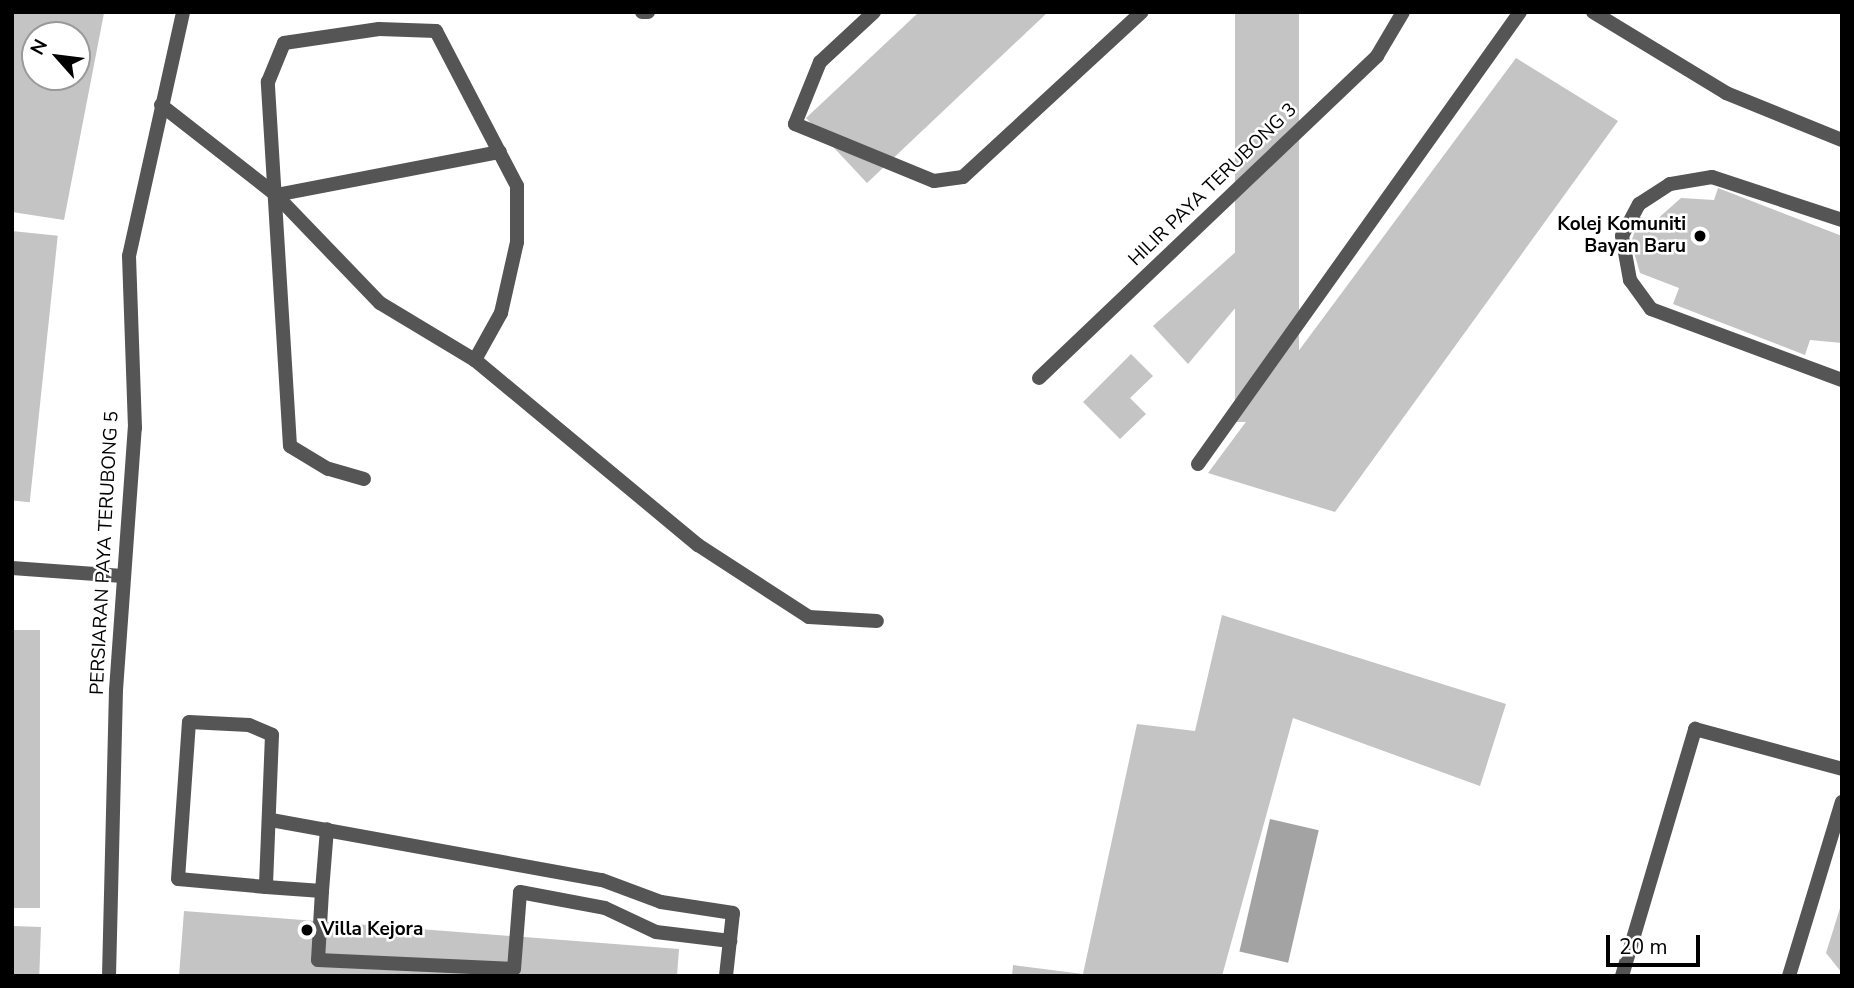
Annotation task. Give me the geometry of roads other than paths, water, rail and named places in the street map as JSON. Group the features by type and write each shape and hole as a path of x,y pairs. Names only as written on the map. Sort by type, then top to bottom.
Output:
{"street":[{"name":"PERSIARAN PAYA TERUBONG 5","path":"109,976 123,576 135,428 129,256 183,12"},
{"path":"642,12 648,12"},
{"path":"874,12 820,62 795,124 934,181 963,177 1142,12"},
{"name":"HILIR PAYA TERUBONG 3","path":"1040,378 1377,55 1403,12"},
{"path":"1198,464 1520,12"},
{"path":"1593,12 1726,93 1842,140"},
{"path":"364,479 328,469 290,446 268,82 284,43 320,35 436,31 517,186 517,242 501,313 475,360"},
{"path":"161,104 276,195 380,303 475,360 698,545 774,597 809,617 877,621"},
{"path":"276,195 500,152"},
{"path":"1842,220 1712,177 1670,184 1639,204 1622,236 1630,280 1651,309 1842,380"},
{"path":"12,568 123,576"},
{"path":"266,887 271,820 272,735 249,725 189,722 178,880 266,887 322,891"},
{"path":"1622,976 1695,729 1842,769"},
{"path":"1789,976 1842,802"},
{"path":"271,820 602,880 661,902 733,913 726,976"},
{"path":"327,829 318,960 514,969 520,892 605,908 656,932 730,941"}],"place":[{"name":"Kolej Komuniti Bayan Baru","path":"1700,236"},
{"name":"Villa Kejora","path":"307,930"}]}
